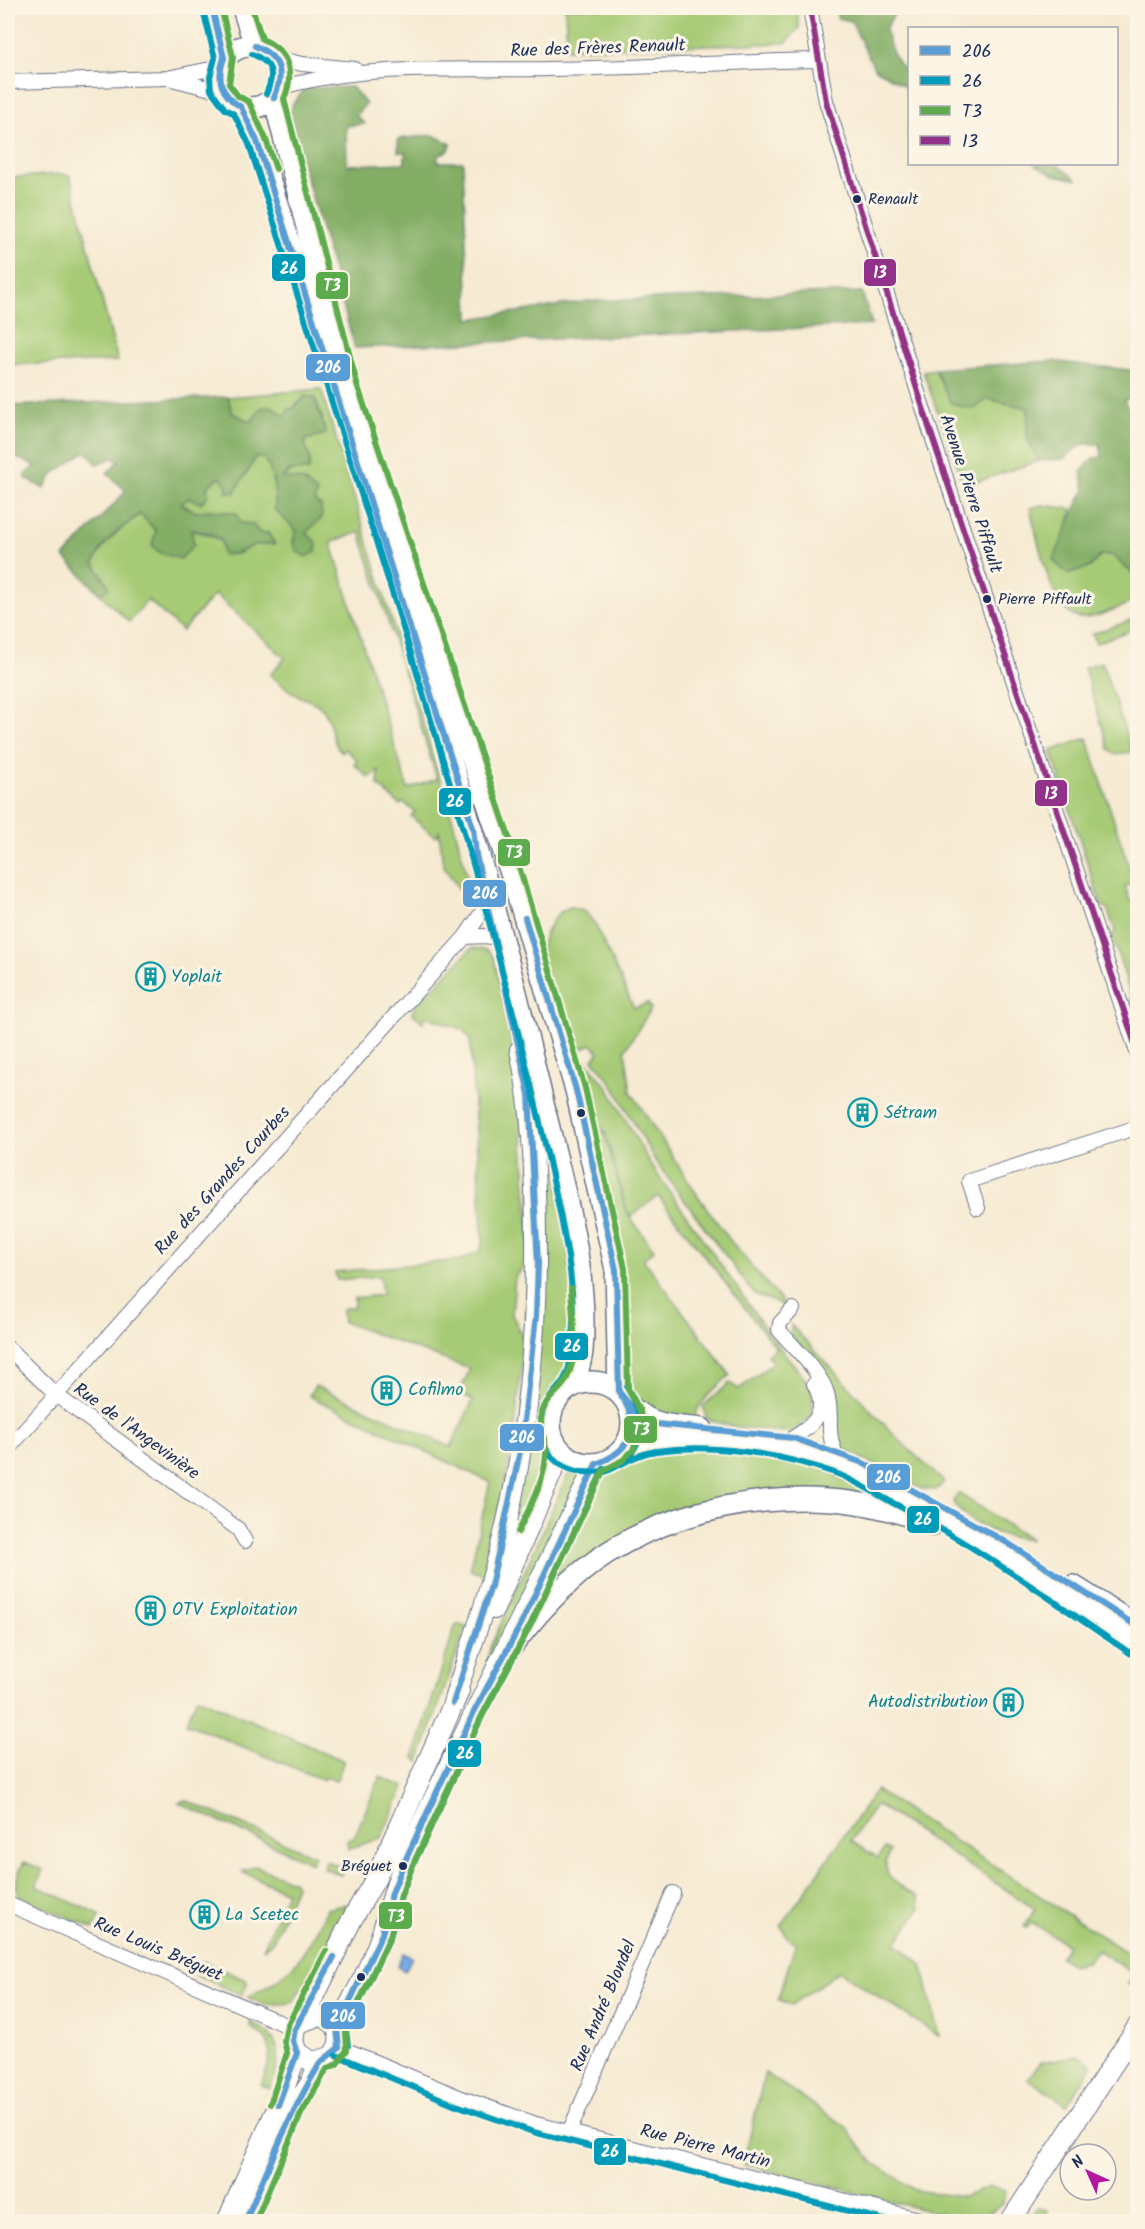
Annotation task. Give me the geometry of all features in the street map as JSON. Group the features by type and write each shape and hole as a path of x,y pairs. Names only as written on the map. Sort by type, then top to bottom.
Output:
{"main road":[{"path":"212,8 222,63 219,78 223,92 232,103 241,107 262,106 276,93 282,75 276,58 267,50 255,46 239,47 222,63"},
{"path":"243,8 255,46"},
{"path":"276,93 348,387 512,876 576,1090 616,1270 624,1398 632,1428 623,1450"},
{"path":"241,107 261,152 473,828 579,1266 582,1352 573,1386"},
{"path":"453,1703 490,1586 502,1536 521,1447 536,1316 537,1264 529,1094 500,937 487,904 473,828"},
{"path":"1137,1627 1006,1542 863,1463 835,1452 793,1438 656,1424 640,1417 624,1398 597,1381 573,1386 560,1396 552,1411 550,1428 555,1443 568,1458 585,1464 611,1460 623,1450 653,1442 698,1439 771,1447 839,1465 933,1512 1137,1647"},
{"path":"555,1443 552,1472 376,1878 351,1921 298,2026 293,2041 297,2052 306,2060 320,2062 332,2057 338,2037 382,1934 392,1893 404,1863 596,1464"},
{"path":"499,1664 522,1632 569,1584 606,1553 652,1529 693,1513 746,1503 809,1499 869,1505 919,1518 963,1538 975,1538"},
{"path":"298,2026 318,2016 330,2019 338,2037"},
{"path":"1010,2222 1137,2026"},
{"path":"227,2222 278,2106 297,2052"},
{"path":"245,2222 293,2110 310,2084 320,2062"}],"street":[{"name":"Avenue Pierre Piffault","path":"810,8 817,60 826,101 930,430 1137,1055"},
{"name":"Rue des Frères Renault","path":"276,58 302,64 381,72"},
{"name":"Rue des Frères Renault","path":"276,93 303,81 381,72 817,60"},
{"path":"8,82 167,78 222,63"},
{"path":"167,78 223,92"},
{"name":"Rue des Grandes Courbes","path":"8,1449 465,937 487,904"},
{"path":"465,937 500,937"},
{"path":"978,1208 969,1182 1137,1127"},
{"path":"793,1310 780,1323 779,1329 801,1358 819,1376 827,1391 830,1441 835,1452"},
{"name":"Rue de l'Angevinière","path":"8,1348 56,1395 238,1529 245,1541"},
{"path":"793,1438 812,1427 819,1412 818,1392 801,1358"},
{"name":"Rue André Blondel","path":"569,2132 673,1893"},
{"name":"Rue Louis Bréguet","path":"8,1904 298,2026"},
{"name":"Rue Pierre Martin","path":"338,2037 488,2108 569,2132 931,2222"}],"green space":[{"path":"565,8 797,8 799,28 786,43 567,49"},
{"path":"837,8 898,8 885,29 896,59 908,72 908,88 874,68 851,21 837,18"},
{"path":"352,87 366,104 356,115 365,124 346,126 347,165 405,163 405,152 398,152 398,139 433,135 451,144 449,150 439,155 437,162 463,162 469,319 589,301 862,292 872,325 355,348 289,116 293,103 306,88"},
{"path":"1036,165 1057,165 1078,180 1054,175"},
{"path":"60,174 70,176 118,361 8,365 8,178"},
{"path":"1052,361 1137,371 1137,396 1124,400 1133,418 1137,419 1137,573 1132,573 1112,555 1101,555 1090,567 1067,574 1053,560 1085,490 1081,472 1093,458 1102,457 1100,444 1083,444 1063,459 1039,461 1027,438 1028,408 988,399 970,408 956,405 950,402 935,369"},
{"path":"935,369 943,387 975,408 988,399 1028,408 1027,438 1039,461 964,486 923,371"},
{"path":"321,389 453,821 471,891 468,903 443,865 439,830 438,835 434,836 411,816 415,812 403,802 400,805 378,785 379,770 369,778 354,764 357,760 345,749 342,752 338,748 324,711 313,702 296,695 270,675 285,658 215,594 182,631 148,600 129,622 99,593 107,590 94,563 98,555 114,535 141,514 156,531 190,531 213,537 221,541 223,554 236,554 254,545 274,544 268,533 260,533 210,510 196,512 181,504 221,477 227,486 237,481 248,471 254,457 264,458 268,464 274,483 275,510 296,530 293,543 312,538 306,533 312,520 313,507 304,481 282,478 310,461 304,440 313,438 323,420 315,398 298,403 285,416 271,406 251,422 232,413 228,397","holes":["360,532 437,779 408,789 331,542"]},
{"path":"305,396 315,398 326,434 304,440 310,461 309,470 289,471 283,477 304,481 317,493 314,501 321,506 322,518 306,533 317,543 316,551 307,557 297,552 293,543 296,530 275,510 274,483 267,464 263,458 255,457 235,493 226,492 227,486 220,477 207,487 208,496 201,503 189,498 181,504 196,512 210,510 236,513 241,523 252,524 260,533 268,533 275,544 254,545 236,554 223,555 221,540 209,533 191,530 194,544 181,559 160,553 152,545 156,531 140,514 113,536 98,555 94,563 108,585 108,590 99,593 64,557 126,491 107,473 119,461 112,458 97,464 86,451 53,474 44,489 26,478 25,474 36,466 17,458 13,451 8,469 8,406 228,397 232,413 251,422 261,408 271,406 285,416 289,409 293,409"},
{"path":"1043,505 1072,509 1068,530 1054,560 1090,567 1101,555 1112,555 1132,573 1137,573 1137,600 1084,618 1072,615 1063,606 1047,574 1030,508"},
{"path":"1137,618 1137,628 1096,643 1092,634"},
{"path":"1102,662 1132,752 1114,754 1109,749 1084,668"},
{"path":"1087,738 1134,882 1125,886 1130,901 1137,898 1137,1014 1112,936 1115,931 1107,908 1101,905 1051,751"},
{"path":"571,907 584,910 595,924 634,1008 648,1003 651,1009 625,1050 631,1092 698,1196 735,1247 787,1307 754,1294 656,1162 611,1082 593,1059 599,1052 591,1044 567,1057 552,1013 540,960 543,941 551,923 564,910"},
{"path":"472,948 487,950 494,957 518,1072 531,1259 515,1277 512,1314 524,1340 515,1428 496,1534 484,1575 470,1570 490,1482 309,1396 315,1386 451,1447 473,1400 459,1393 470,1369 343,1322 342,1309 354,1307 354,1298 382,1295 380,1276 337,1280 335,1272 460,1260 479,1252 483,1243 470,1039 464,1030 426,1016 423,1022 412,1013 415,1006"},
{"path":"582,1057 607,1086 651,1165 770,1335 813,1389 813,1414 793,1432 738,1427 706,1418 703,1406 730,1383 739,1389 773,1363 767,1355 776,1348 658,1196 631,1216 627,1211 605,1131 593,1122 571,1059"},
{"path":"595,1125 605,1134 626,1211 654,1250 643,1259 730,1375 699,1407 696,1416 700,1422 761,1436 656,1424 629,1405 616,1270 589,1126"},
{"path":"533,1139 553,1148 582,1352 566,1390 552,1411 550,1428 555,1444 468,1652 521,1447"},
{"path":"791,1325 896,1437 944,1482 936,1490 922,1489 842,1448 837,1443 814,1362 791,1334"},
{"path":"653,1442 839,1465 919,1518 746,1503 606,1553 484,1679 490,1648 574,1461 596,1464"},
{"path":"958,1493 1031,1540 1010,1537 968,1518 953,1502"},
{"path":"456,1624 466,1627 419,1762 414,1757"},
{"path":"197,1697 344,1761 336,1781 326,1777 323,1780 186,1723"},
{"path":"380,1777 404,1787 381,1838 348,1849 347,1840 354,1838"},
{"path":"876,1790 1137,1959 1137,1990 1128,1984 1134,1974 1097,1950 1087,1962 1072,1965 1060,1957 1068,1945 1032,1922 1027,1928 1024,1927 1035,1909 876,1804 851,1841 878,1858 885,1848 890,1851 886,1867 888,1873 897,1884 918,1897 920,1908 896,1943 922,1965 939,2036 839,1971 792,2005 778,1999 796,1943 787,1937 781,1926"},
{"path":"185,1800 315,1856 312,1863 179,1803"},
{"path":"326,1861 344,1868 341,1875 323,1868"},
{"path":"24,1862 43,1870 36,1886 100,1915 93,1929 19,1896 16,1883"},
{"path":"255,1866 293,1881 296,1886 273,1941 263,1949 287,1892 242,1872"},
{"path":"348,1904 323,1955 292,2003 265,2005 247,1997 276,1981 287,1972 305,1951 327,1909"},
{"path":"202,1961 248,1981 242,1995 195,1975"},
{"path":"250,2022 269,2034 277,2049 277,2067 270,2088 261,2085 269,2059 268,2045 259,2033 250,2027"},
{"path":"1079,2056 1093,2065 1067,2105 1028,2079 1040,2062"},
{"path":"765,2073 844,2125 873,2162 915,2190 963,2197 990,2187 1006,2191 1002,2204 980,2219 968,2221 743,2164"},
{"path":"1037,2208 1047,2210 1049,2221 1028,2221"}],"water":[{"path":"403,1953 412,1957 405,1971 397,1967"}],"transit line":[{"name":"206","path":"212,8 224,58"},
{"name":"T3","path":"221,8 233,57 229,84 238,96 249,102 276,169"},
{"name":"T3","path":"252,8 262,39 278,50 284,56 287,64 289,80 284,99 357,384 521,873 585,1088 625,1269 628,1389 640,1411 642,1425 633,1450 623,1460 603,1471 530,1626 482,1716 412,1867 390,1937 346,2030 347,2050 337,2064 327,2069 301,2114 255,2222"},
{"name":"13","path":"810,8 826,101 930,430 1138,1053"},
{"name":"26","path":"203,10 215,58 210,77 211,90 225,109 234,114 249,144 423,694 487,916 525,1061 560,1213 572,1290 572,1341 569,1367 563,1381 546,1405 541,1420 545,1447 560,1464 581,1472 603,1471 623,1461 637,1444 639,1419 627,1387"},
{"name":"206","path":"255,46 270,55 278,67 279,81 274,98"},
{"name":"26","path":"252,54 264,61 270,70 271,81 266,94"},
{"name":"206","path":"224,58 220,73 222,86 229,97 241,107"},
{"name":"206","path":"241,107 257,141 473,828 476,855 529,1094 538,1264 536,1316 521,1447 491,1586 453,1703"},
{"name":"206","path":"525,918 576,1090 616,1270 619,1392"},
{"name":"T3","path":"518,1532 543,1475 546,1449 541,1423 542,1413 546,1403 566,1380 573,1359 571,1288"},
{"name":"206","path":"619,1392 640,1417 656,1424 793,1438 863,1463 1006,1542 1138,1627"},
{"name":"206","path":"245,2222 279,2142 308,2084 320,2063 339,2047 337,2028 382,1934 392,1893 404,1863 474,1712 522,1622 596,1464 609,1458 626,1444 632,1426 626,1404 619,1392"},
{"name":"26","path":"602,1473 648,1453 701,1448 747,1452 792,1460 835,1473 863,1486 954,1537 1133,1655"},
{"name":"26","path":"348,2046 346,2030 390,1937 412,1867 482,1716 530,1626 604,1468"},
{"name":"T3","path":"270,2104 287,2053 284,2041 287,2026 326,1951"},
{"name":"206","path":"278,2105 297,2053 293,2041 295,2029 334,1957"},
{"name":"26","path":"336,2055 456,2105 533,2132 892,2222"}],"place":[{"name":"Renault","path":"857,199"},
{"name":"Pierre Piffault","path":"987,599"},
{"name":"Yoplait","path":"150,977"},
{"name":"Sétram","path":"863,1113"},
{"name":"Cofilmo","path":"387,1390"},
{"name":"OTV Exploitation","path":"151,1610"},
{"name":"Autodistribution","path":"1009,1702"},
{"name":"Bréguet","path":"403,1866"},
{"name":"La Scetec","path":"204,1915"}]}
